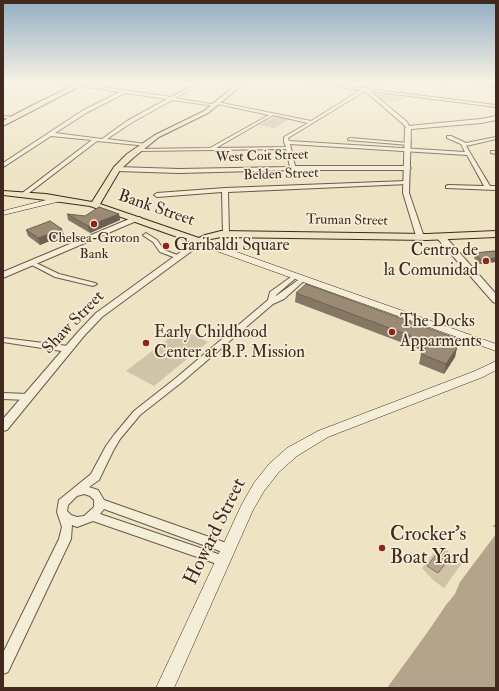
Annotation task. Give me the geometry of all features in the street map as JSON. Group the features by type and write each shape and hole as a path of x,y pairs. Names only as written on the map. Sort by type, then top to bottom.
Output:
{"main road":[{"path":"3,124 20,114"},
{"path":"94,205 100,199 118,169 139,150 158,136 202,114"},
{"name":"Bank Street","path":"3,194 58,199 94,205 137,219 496,348"},
{"path":"3,213 58,199"},
{"name":"Truman Street","path":"200,242 212,235 226,234 420,236 496,234"},
{"name":"Howard Street","path":"165,688 247,508 259,487 279,464 302,446 334,430 479,374 496,365"}],"street":[{"path":"3,165 81,114"},
{"path":"103,140 142,114"},
{"path":"209,149 273,114"},
{"path":"274,114 312,122"},
{"path":"293,168 287,148 286,138 325,114"},
{"path":"394,114 405,123 408,128 406,197 420,236"},
{"path":"3,117 12,118"},
{"path":"408,128 481,121 496,118"},
{"path":"50,134 146,145"},
{"path":"449,137 464,144 496,138"},
{"path":"22,195 96,139"},
{"path":"350,139 468,154"},
{"path":"286,142 408,147"},
{"path":"464,144 463,146 488,188"},
{"path":"139,150 287,148"},
{"name":"West Coit Street","path":"118,169 179,171 293,168 408,168"},
{"name":"Belden Street","path":"157,195 225,190 406,183"},
{"path":"448,187 496,188"},
{"path":"225,190 226,234"},
{"path":"3,275 137,219"},
{"path":"146,235 154,240 162,251 178,257"},
{"path":"440,236 496,300"},
{"name":"Shaw Street","path":"3,427 90,324 109,307 200,242"},
{"path":"32,263 57,276 93,284"},
{"path":"3,667 64,539 67,527 62,512 63,503 69,496 95,477 117,437 137,413 179,380 272,300 281,297 299,277"},
{"path":"3,340 68,349"},
{"path":"3,396 28,397"},
{"path":"64,539 73,528 96,512 99,501 95,477"},
{"path":"74,493 79,491 89,491 97,495 99,501 226,555"},
{"path":"64,516 71,521 87,518 226,555"}],"shaded area":[{"path":"275,116 290,119 274,128 259,125"},
{"path":"181,329 208,342 154,386 126,371"},
{"path":"496,525 496,688 376,688 492,527"},
{"path":"440,545 467,565 448,591 433,580 422,568"},
{"path":"440,550 450,558 438,573 427,566"}],"pier":[{"path":"491,525 496,528 496,534 460,582 455,594 387,688 374,688 454,574"}],"building":[{"path":"99,207 119,214 88,226 67,214 85,216"},
{"path":"50,221 62,229 38,238 26,230"},
{"path":"494,251 496,253 496,258 481,260 475,253"},
{"path":"306,284 458,339 453,347 457,348 446,364 421,354 429,343 296,293"}],"place":[{"name":"Chelsea-Groton Bank","path":"94,224"},
{"name":"Garibaldi Square","path":"166,246"},
{"name":"Centro de la Comunidad","path":"486,261"},
{"name":"The Docks Apparments","path":"392,332"},
{"name":"Early Childhood Center at B.P. Mission","path":"146,343"},
{"name":"Crocker's Boat Yard","path":"382,548"}]}
